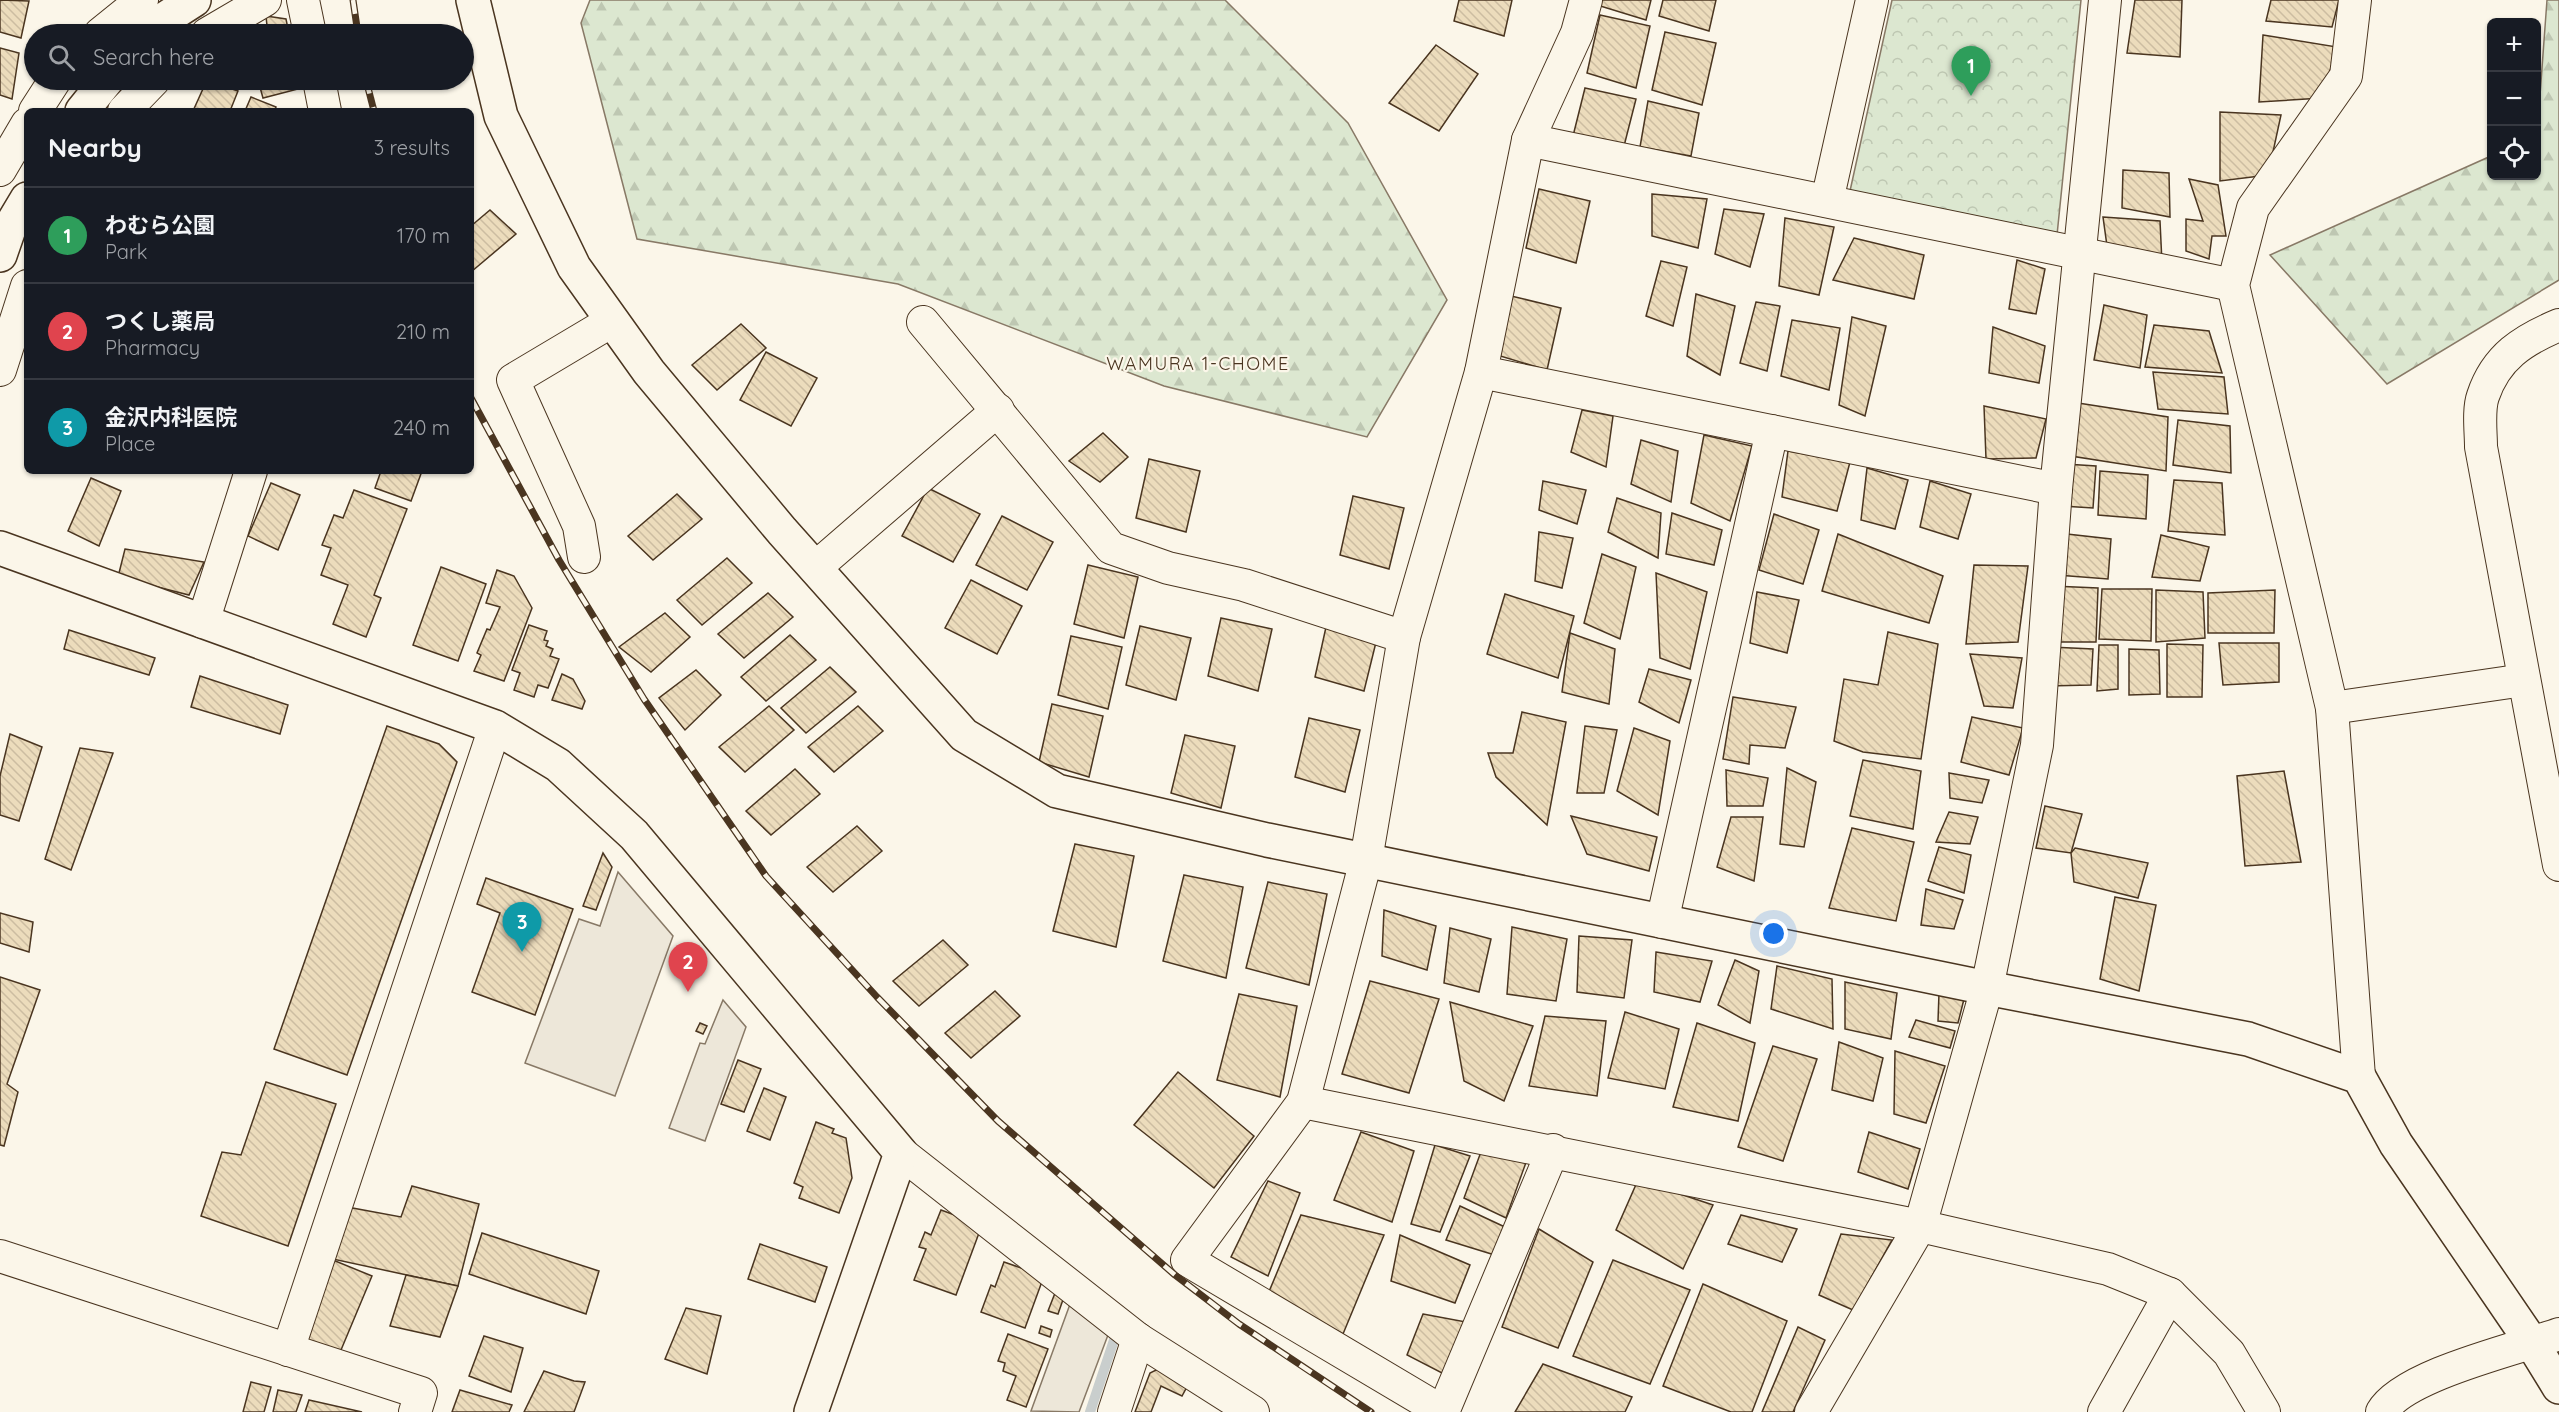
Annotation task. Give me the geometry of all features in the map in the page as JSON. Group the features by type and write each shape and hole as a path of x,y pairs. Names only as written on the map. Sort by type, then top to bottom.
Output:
{"street":[{"path":"112,24 142,0"},
{"path":"159,24 194,0"},
{"path":"224,24 265,0"},
{"path":"303,0 308,24"},
{"path":"473,0 501,116 574,267 649,372 815,568 964,735 1057,791 1366,860 1662,922 2248,1039 2359,1077"},
{"path":"1553,1150 1443,1412 1187,1260 1303,1102 1366,860 1404,638 1481,372 1528,140 1577,33 1586,0"},
{"path":"1827,201 1872,0"},
{"path":"1811,1412 1920,1226 1987,988 2037,746 2056,489 2105,0"},
{"path":"2355,0 2346,76 2253,208 2233,285 2332,708 2359,1077 2396,1144 2546,1339 2559,1388"},
{"path":"37,108 49,90"},
{"path":"84,108 99,90"},
{"path":"127,108 144,90"},
{"path":"321,90 324,108"},
{"path":"0,170 24,129"},
{"path":"1528,140 2233,285"},
{"path":"0,255 9,229 24,204"},
{"path":"0,370 24,295"},
{"path":"584,557 579,526 513,380 612,321"},
{"path":"923,322 1111,548 1168,568 1244,585 1404,638"},
{"path":"2559,325 2542,332 2503,357 2482,397 2481,447 2559,865"},
{"path":"1481,372 2056,489"},
{"path":"815,568 998,410"},
{"path":"1662,922 1772,431"},
{"path":"203,622 249,474"},
{"path":"0,548 495,727 558,765 634,835 901,1152 1138,1339 1253,1412"},
{"path":"2332,708 2524,680"},
{"path":"288,1350 495,727"},
{"path":"1303,1102 1553,1150 1920,1226 2108,1269 2170,1294 2229,1353 2264,1412"},
{"path":"812,1412 901,1152"},
{"path":"0,1256 421,1393 415,1412"},
{"path":"2104,1412 2170,1294"},
{"path":"1114,1412 1138,1339"},
{"path":"2382,1412 2385,1406 2415,1383 2546,1339"}],"green space":[{"path":"590,0 1225,0 1348,123 1447,300 1367,437 1164,386 898,284 637,239 581,23"},
{"path":"1892,0 2081,0 2057,235 1850,191"},
{"path":"2547,0 2559,0 2559,280 2387,384 2270,255 2487,158 2487,180 2541,180 2541,82"}],"shaded area":[{"path":"618,872 673,936 615,1096 525,1063 579,919 600,926"},
{"path":"723,1000 746,1027 705,1141 669,1128 700,1043 705,1044"},
{"path":"1073,1296 1111,1327 1079,1412 1031,1411"}],"building":[{"path":"0,0 29,1 21,38 0,32"},
{"path":"1459,0 1512,0 1504,36 1454,21"},
{"path":"1598,0 1651,0 1646,20 1597,5"},
{"path":"1663,0 1716,0 1709,31 1659,16"},
{"path":"2135,0 2182,0 2180,57 2127,53"},
{"path":"2271,0 2339,0 2332,27 2266,21"},
{"path":"1600,15 1650,26 1636,88 1587,73"},
{"path":"266,16 286,19 287,24 267,24"},
{"path":"1665,32 1716,43 1702,105 1652,90"},
{"path":"2263,35 2337,47 2322,98 2259,102"},
{"path":"1436,45 1478,74 1439,131 1389,103"},
{"path":"0,48 19,53 12,99 0,95"},
{"path":"1585,88 1636,99 1623,150 1573,136"},
{"path":"202,90 238,91 231,108 194,108"},
{"path":"261,90 294,90 263,98"},
{"path":"251,97 276,107 276,108 246,108"},
{"path":"1648,101 1699,113 1691,156 1640,147"},
{"path":"2220,112 2281,115 2268,175 2220,181"},
{"path":"2123,170 2169,173 2170,217 2122,208"},
{"path":"2189,179 2218,185 2226,236 2212,236 2209,259 2186,251 2186,219 2203,221"},
{"path":"1539,189 1590,201 1576,263 1526,248"},
{"path":"1652,194 1707,199 1698,248 1652,236"},
{"path":"1724,209 1764,214 1750,267 1715,254"},
{"path":"490,210 516,234 474,269 474,223"},
{"path":"2103,217 2160,221 2162,263 2108,253"},
{"path":"1785,218 1834,227 1819,295 1779,286"},
{"path":"1854,238 1924,255 1914,299 1833,280"},
{"path":"2017,260 2045,269 2036,314 2009,309"},
{"path":"1661,261 1687,267 1673,326 1646,316"},
{"path":"1696,294 1735,306 1720,375 1687,356"},
{"path":"1511,296 1561,308 1547,370 1497,355"},
{"path":"1756,302 1780,306 1767,371 1740,363"},
{"path":"2104,305 2147,315 2140,368 2094,360"},
{"path":"1852,317 1886,326 1865,416 1839,405"},
{"path":"1792,320 1840,328 1829,390 1781,376"},
{"path":"741,324 766,348 717,390 692,365"},
{"path":"2154,325 2209,331 2222,373 2145,367"},
{"path":"1993,327 2045,346 2039,383 1989,373"},
{"path":"766,352 817,378 791,426 740,400"},
{"path":"2153,372 2224,377 2228,414 2158,409"},
{"path":"2078,403 2168,417 2166,471 2071,456"},
{"path":"1984,406 2046,419 2036,458 1986,459"},
{"path":"1582,410 1613,416 1606,467 1571,452"},
{"path":"2178,420 2230,426 2231,473 2173,465"},
{"path":"1103,433 1128,457 1100,482 1069,461"},
{"path":"1704,435 1752,446 1730,521 1691,503"},
{"path":"1641,440 1678,451 1671,502 1631,484"},
{"path":"1788,451 1850,462 1837,511 1782,497"},
{"path":"1149,459 1200,471 1186,532 1136,518"},
{"path":"2065,464 2096,466 2093,508 2062,506"},
{"path":"1867,468 1908,480 1895,529 1861,520"},
{"path":"2100,471 2148,475 2146,519 2098,515"},
{"path":"380,474 421,474 411,501 375,488"},
{"path":"91,478 121,491 99,546 68,531"},
{"path":"2174,480 2222,483 2225,535 2168,531"},
{"path":"1543,481 1586,490 1577,524 1539,510"},
{"path":"1930,481 1971,494 1958,539 1920,527"},
{"path":"271,483 300,495 278,550 248,536"},
{"path":"928,488 980,514 953,562 902,536"},
{"path":"354,490 407,509 374,595 381,598 366,637 333,624 348,585 321,575 331,548 322,545 334,515 343,518"},
{"path":"677,494 702,519 653,560 628,536"},
{"path":"1353,496 1404,508 1389,569 1340,555"},
{"path":"1617,498 1661,513 1658,558 1608,532"},
{"path":"1672,513 1722,530 1714,565 1666,554"},
{"path":"1774,514 1819,530 1803,584 1759,570"},
{"path":"1002,516 1053,542 1027,590 976,565"},
{"path":"1539,532 1573,538 1562,588 1535,581"},
{"path":"2058,533 2111,539 2108,579 2057,575"},
{"path":"1838,534 1943,576 1929,623 1822,591"},
{"path":"2161,535 2209,547 2200,581 2152,577"},
{"path":"125,549 204,562 189,595 118,577"},
{"path":"1602,554 1636,567 1620,639 1584,623"},
{"path":"727,558 752,583 702,625 677,600"},
{"path":"1088,565 1138,577 1124,638 1074,624"},
{"path":"1974,565 2028,566 2018,642 1966,644"},
{"path":"441,567 486,584 458,661 413,645"},
{"path":"497,570 514,576 532,608 504,681 474,671 481,655 477,653 500,607 486,603"},
{"path":"1656,573 1707,592 1690,669 1660,658"},
{"path":"971,580 1022,606 997,654 945,628"},
{"path":"2052,586 2098,588 2096,642 2049,642"},
{"path":"2102,589 2152,589 2151,641 2099,639"},
{"path":"2156,590 2203,592 2205,638 2156,642"},
{"path":"2275,590 2274,633 2208,633 2208,593"},
{"path":"1757,592 1799,600 1787,653 1750,643"},
{"path":"768,593 793,617 744,658 718,634"},
{"path":"1505,594 1574,616 1558,678 1487,654"},
{"path":"665,613 690,637 651,672 619,647"},
{"path":"1221,618 1272,629 1258,691 1208,676"},
{"path":"1328,618 1379,630 1364,691 1315,677"},
{"path":"529,625 547,631 544,640 548,641 546,646 553,649 550,656 559,659 548,688 538,685 534,697 514,690 520,673 512,670"},
{"path":"1140,626 1191,638 1176,700 1126,685"},
{"path":"69,630 155,658 149,675 64,649"},
{"path":"1888,632 1938,644 1921,759 1863,752 1834,741 1844,679 1878,685"},
{"path":"1570,633 1615,649 1609,704 1562,692"},
{"path":"790,635 816,660 766,701 741,677"},
{"path":"1071,636 1122,647 1108,709 1058,695"},
{"path":"2219,643 2279,643 2279,682 2223,685"},
{"path":"2167,644 2203,645 2202,697 2167,697"},
{"path":"2099,645 2118,645 2118,689 2097,691"},
{"path":"2050,647 2093,649 2091,685 2047,686"},
{"path":"2129,649 2159,650 2160,694 2129,695"},
{"path":"1970,654 2022,658 2013,708 1984,706"},
{"path":"830,667 856,692 806,733 781,708"},
{"path":"1649,669 1691,680 1679,723 1639,702"},
{"path":"696,670 721,695 685,730 659,698"},
{"path":"562,674 573,679 585,701 582,709 552,700"},
{"path":"200,676 288,705 280,734 191,707"},
{"path":"1733,697 1796,707 1785,748 1750,745 1749,764 1723,759"},
{"path":"1052,704 1103,716 1089,777 1039,762"},
{"path":"769,706 794,730 745,772 719,747"},
{"path":"858,706 883,731 834,772 808,747"},
{"path":"1522,712 1566,722 1547,825 1496,777 1488,753 1513,753"},
{"path":"1972,717 2023,728 2009,775 1961,762"},
{"path":"1309,718 1360,730 1345,792 1295,777"},
{"path":"387,726 439,744 457,762 347,1075 274,1049"},
{"path":"1585,726 1617,730 1604,793 1577,793"},
{"path":"1634,728 1670,741 1658,815 1617,791"},
{"path":"10,734 42,747 19,821 0,815 0,776"},
{"path":"1185,735 1235,746 1221,808 1171,793"},
{"path":"80,748 113,753 71,870 45,859"},
{"path":"1863,760 1921,771 1913,829 1850,816"},
{"path":"1787,768 1816,782 1804,847 1780,844"},
{"path":"795,769 820,794 771,835 746,811"},
{"path":"1726,770 1768,778 1763,806 1727,806"},
{"path":"2284,771 2301,862 2245,866 2237,776"},
{"path":"1949,773 1989,780 1982,803 1950,798"},
{"path":"2045,806 2082,814 2071,853 2036,848"},
{"path":"1949,812 1978,817 1970,844 1936,842"},
{"path":"1571,816 1657,837 1649,871 1587,854"},
{"path":"1731,817 1763,817 1754,881 1717,867"},
{"path":"857,826 882,851 833,892 807,867"},
{"path":"1852,828 1914,842 1896,921 1829,908"},
{"path":"1075,844 1134,856 1116,947 1053,931"},
{"path":"1939,847 1971,855 1964,893 1928,881"},
{"path":"2075,848 2148,863 2138,898 2074,882 2071,853"},
{"path":"603,853 612,867 596,910 583,906"},
{"path":"1184,875 1243,887 1226,978 1163,961"},
{"path":"486,878 573,909 535,1015 472,992 500,913 477,904"},
{"path":"1268,882 1327,894 1309,985 1246,968"},
{"path":"1926,889 1963,900 1954,929 1921,925"},
{"path":"2115,897 2156,905 2139,991 2100,979"},
{"path":"1384,910 1436,926 1427,970 1382,956"},
{"path":"0,913 33,922 29,952 0,943"},
{"path":"1512,927 1567,939 1556,1001 1507,994"},
{"path":"1450,928 1491,939 1479,992 1444,983"},
{"path":"1579,936 1632,940 1624,998 1577,992"},
{"path":"943,940 968,965 919,1006 893,981"},
{"path":"1656,952 1712,961 1700,1002 1654,992"},
{"path":"1735,960 1759,971 1750,1023 1718,1005"},
{"path":"1777,966 1832,979 1833,1029 1771,1009"},
{"path":"0,977 40,990 7,1084 18,1092 4,1146 0,1145"},
{"path":"1370,981 1439,999 1409,1093 1342,1074"},
{"path":"1845,982 1897,993 1891,1039 1845,1029"},
{"path":"995,991 1020,1016 971,1058 945,1033"},
{"path":"1939,993 1964,999 1958,1023 1938,1021"},
{"path":"1239,994 1297,1006 1280,1097 1217,1080"},
{"path":"1450,1002 1533,1026 1504,1101 1464,1081"},
{"path":"1625,1012 1679,1029 1665,1089 1608,1078"},
{"path":"1545,1016 1606,1021 1597,1096 1529,1086"},
{"path":"1916,1020 1955,1031 1950,1048 1909,1037"},
{"path":"700,1023 707,1026 703,1034 696,1031"},
{"path":"1697,1023 1755,1043 1738,1121 1673,1107"},
{"path":"1839,1042 1883,1058 1873,1101 1832,1090"},
{"path":"1773,1046 1817,1059 1783,1161 1738,1147"},
{"path":"1895,1051 1945,1066 1926,1123 1894,1114"},
{"path":"738,1060 761,1069 744,1112 721,1104"},
{"path":"1178,1072 1254,1136 1214,1188 1134,1125"},
{"path":"266,1082 336,1104 288,1246 201,1216 222,1152 241,1155"},
{"path":"764,1088 786,1097 770,1140 747,1131"},
{"path":"816,1122 834,1129 832,1133 846,1138 852,1178 839,1213 799,1198 803,1187 794,1183"},
{"path":"1361,1132 1414,1151 1392,1222 1334,1200"},
{"path":"1869,1132 1920,1149 1908,1189 1858,1172"},
{"path":"1435,1145 1470,1156 1440,1232 1411,1224"},
{"path":"1482,1149 1529,1154 1506,1218 1464,1198"},
{"path":"1638,1180 1713,1205 1683,1269 1616,1230"},
{"path":"1268,1181 1300,1193 1268,1276 1231,1257"},
{"path":"412,1186 479,1204 458,1286 328,1258 336,1205 401,1217"},
{"path":"1460,1206 1507,1228 1498,1256 1446,1240"},
{"path":"941,1210 982,1225 956,1295 914,1280 926,1249 919,1247 925,1232 931,1235"},
{"path":"1301,1215 1384,1235 1343,1334 1268,1294"},
{"path":"1741,1215 1797,1229 1782,1262 1728,1244"},
{"path":"1539,1229 1593,1262 1558,1348 1502,1327"},
{"path":"482,1233 599,1271 586,1314 469,1274"},
{"path":"1841,1234 1892,1240 1853,1310 1819,1295"},
{"path":"1400,1235 1470,1265 1455,1303 1391,1281"},
{"path":"760,1244 827,1267 815,1302 748,1279"},
{"path":"328,1258 372,1276 341,1350 301,1344"},
{"path":"1613,1260 1690,1290 1650,1384 1573,1356"},
{"path":"1004,1262 1044,1276 1025,1328 981,1312 991,1285 995,1287"},
{"path":"406,1275 458,1286 440,1337 390,1326"},
{"path":"1703,1284 1787,1321 1752,1412 1731,1412 1663,1386"},
{"path":"1057,1288 1066,1291 1058,1314 1048,1311"},
{"path":"686,1308 721,1316 707,1374 665,1359"},
{"path":"1423,1314 1466,1322 1442,1373 1407,1355"},
{"path":"1041,1326 1052,1330 1050,1337 1039,1333"},
{"path":"1798,1327 1825,1340 1793,1412 1762,1412"},
{"path":"1008,1334 1048,1349 1026,1407 1007,1400 1016,1376 1003,1371 1005,1363 998,1361"},
{"path":"484,1336 523,1348 511,1392 469,1376"},
{"path":"1543,1364 1632,1397 1625,1412 1515,1412"},
{"path":"1162,1367 1189,1383 1182,1396 1161,1386 1151,1412 1135,1412 1150,1373"},
{"path":"544,1371 574,1381 585,1382 574,1412 524,1412"},
{"path":"251,1382 271,1387 264,1412 243,1412"},
{"path":"278,1390 302,1395 296,1412 273,1412"},
{"path":"460,1390 512,1405 509,1412 452,1412"},
{"path":"309,1400 362,1412 305,1412"}],"waterway":[{"path":"1090,1412 1116,1334"}],"railway":[{"path":"353,0 357,24"},
{"path":"369,90 373,108"},
{"path":"474,404 559,560 644,699 766,876 877,997 998,1121 1175,1275 1239,1324 1371,1412"}],"place":[{"name":"わむら公園","path":"1971,96"},
{"name":"金沢内科医院","path":"522,952"},
{"name":"つくし薬局","path":"688,992"}],"district":[{"name":"WAMURA 1-CHOME","path":"1198,363"}]}
